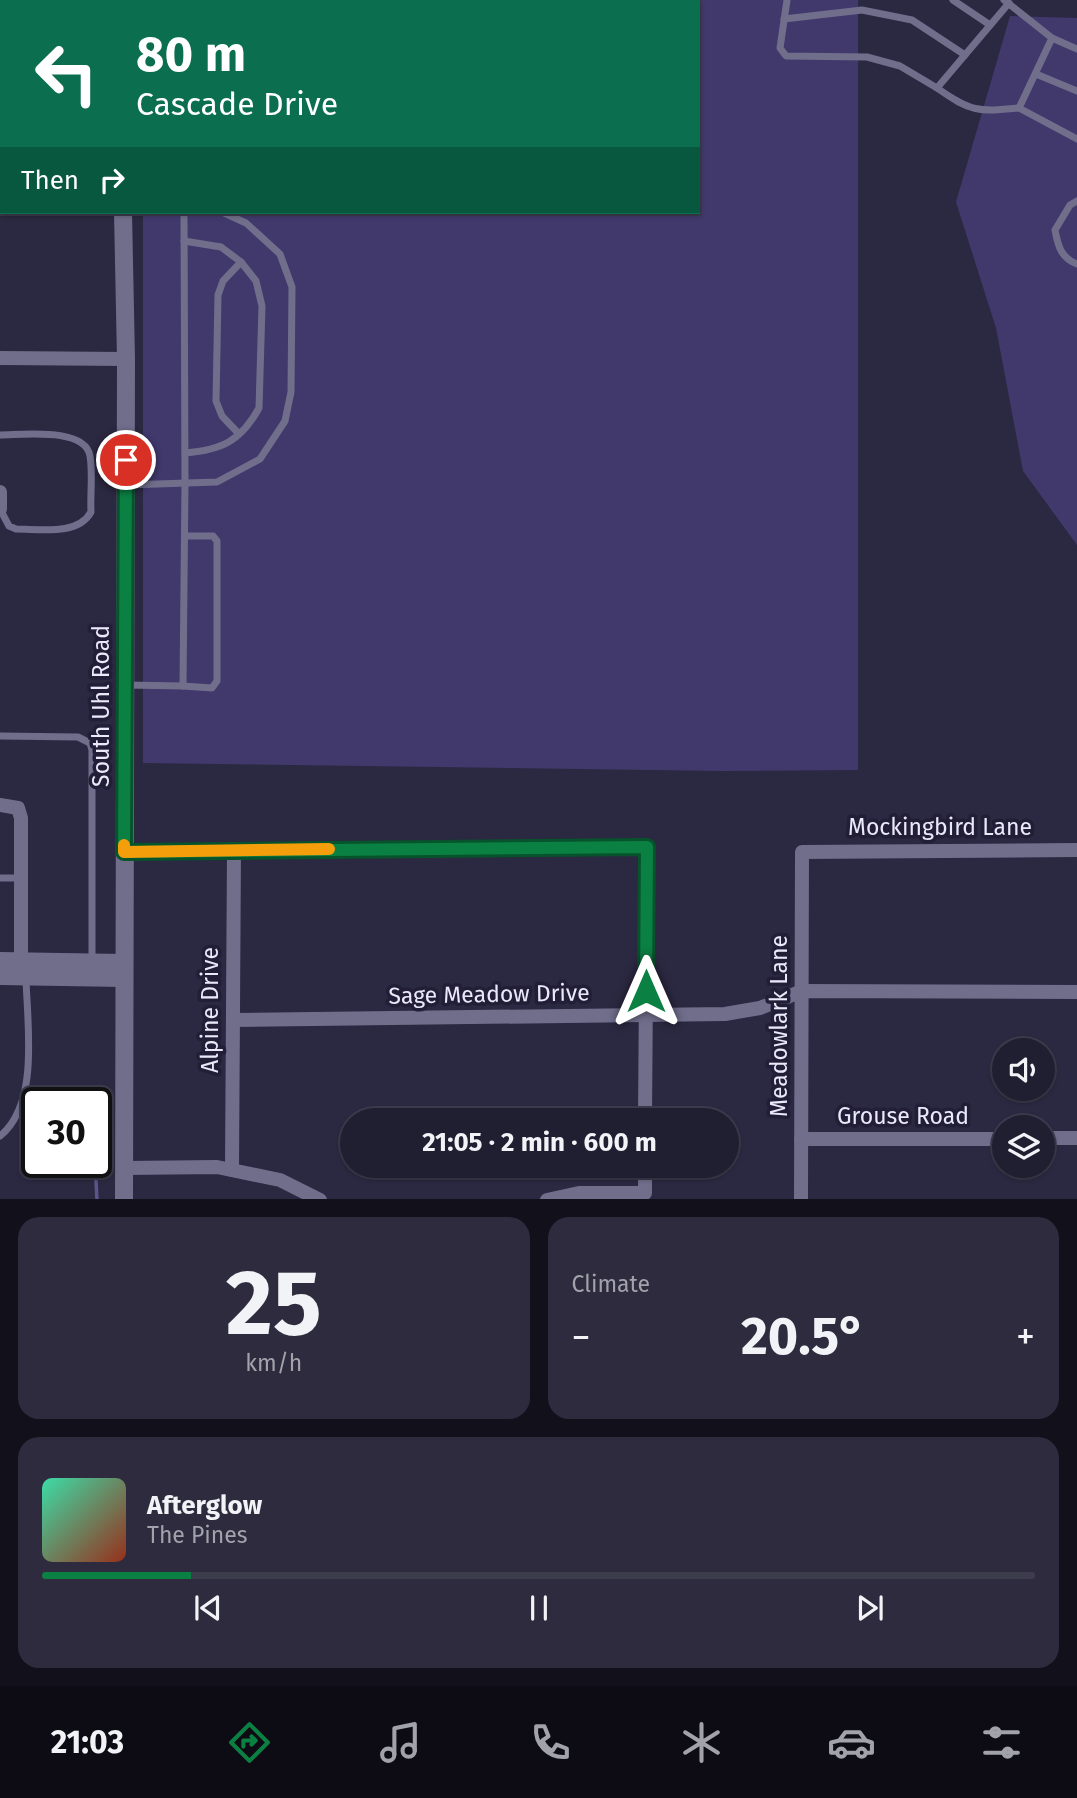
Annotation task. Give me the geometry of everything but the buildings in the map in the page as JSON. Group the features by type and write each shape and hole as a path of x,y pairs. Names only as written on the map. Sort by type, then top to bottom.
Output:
{"main road":[{"name":"South Uhl Road","path":"122,214 126,359 124,1199"},
{"path":"0,961 23,973 124,971"},
{"path":"0,976 92,963 124,971"}],"street":[{"path":"0,358 126,359"},
{"path":"0,492 0,509"},
{"path":"0,805 18,808 20,818 23,973"},
{"path":"124,852 647,847 645,1108"},
{"name":"Alpine Drive","path":"232,1170 234,850"},
{"name":"Mockingbird Lane","path":"803,852 1077,850"},
{"name":"Meadowlark Lane","path":"801,1199 803,852"},
{"name":"Sage Meadow Drive","path":"233,1020 725,1014 760,1008 802,991 1077,992"},
{"path":"1055,1138 1077,1138"},
{"name":"Grouse Road","path":"802,1139 992,1139"},
{"path":"125,1168 217,1167 280,1180 320,1199"},
{"path":"548,1199 579,1193 645,1193 645,1178"}],"lane":[{"path":"787,0 780,48 786,56 867,57 900,66 964,107 990,111 1019,108 1077,139"},
{"path":"953,0 990,25"},
{"path":"937,88 1007,2 1052,38 1077,49"},
{"path":"784,19 862,10 912,20 965,55"},
{"path":"1019,108 1052,38"},
{"path":"1035,74 1077,91"},
{"path":"1077,201 1070,205 1055,230 1059,250 1073,264 1077,264"},
{"path":"183,687 186,483 184,214"},
{"path":"126,485 217,482 260,459 285,421 291,392 292,287 280,254 246,223 226,214"},
{"path":"184,241 221,247 241,262 256,281 262,306 259,408 252,421 227,445 208,451 186,453"},
{"path":"239,434 222,416 216,401 218,295 223,281 241,262"},
{"path":"0,435 64,436 81,441 90,455 91,512 87,520 75,528 16,529 9,526 0,509"},
{"path":"126,685 212,688 217,681 217,541 213,536 185,536"},
{"path":"0,736 79,737 90,743 92,963"},
{"path":"0,878 21,878"},
{"path":"0,1136 7,1130 24,1098 27,1063 23,973"}],"shaded area":[{"path":"700,0 858,0 858,770 722,771 143,763 143,214 700,214"},
{"path":"1010,16 1077,18 1077,545 1023,471 996,328 956,202"}],"waterway":[{"path":"96,1178 97,1199"}],"slow traffic":[{"path":"124,845 124,852 329,849"}],"route":[{"path":"126,460 124,852 647,847 646,991"}]}
